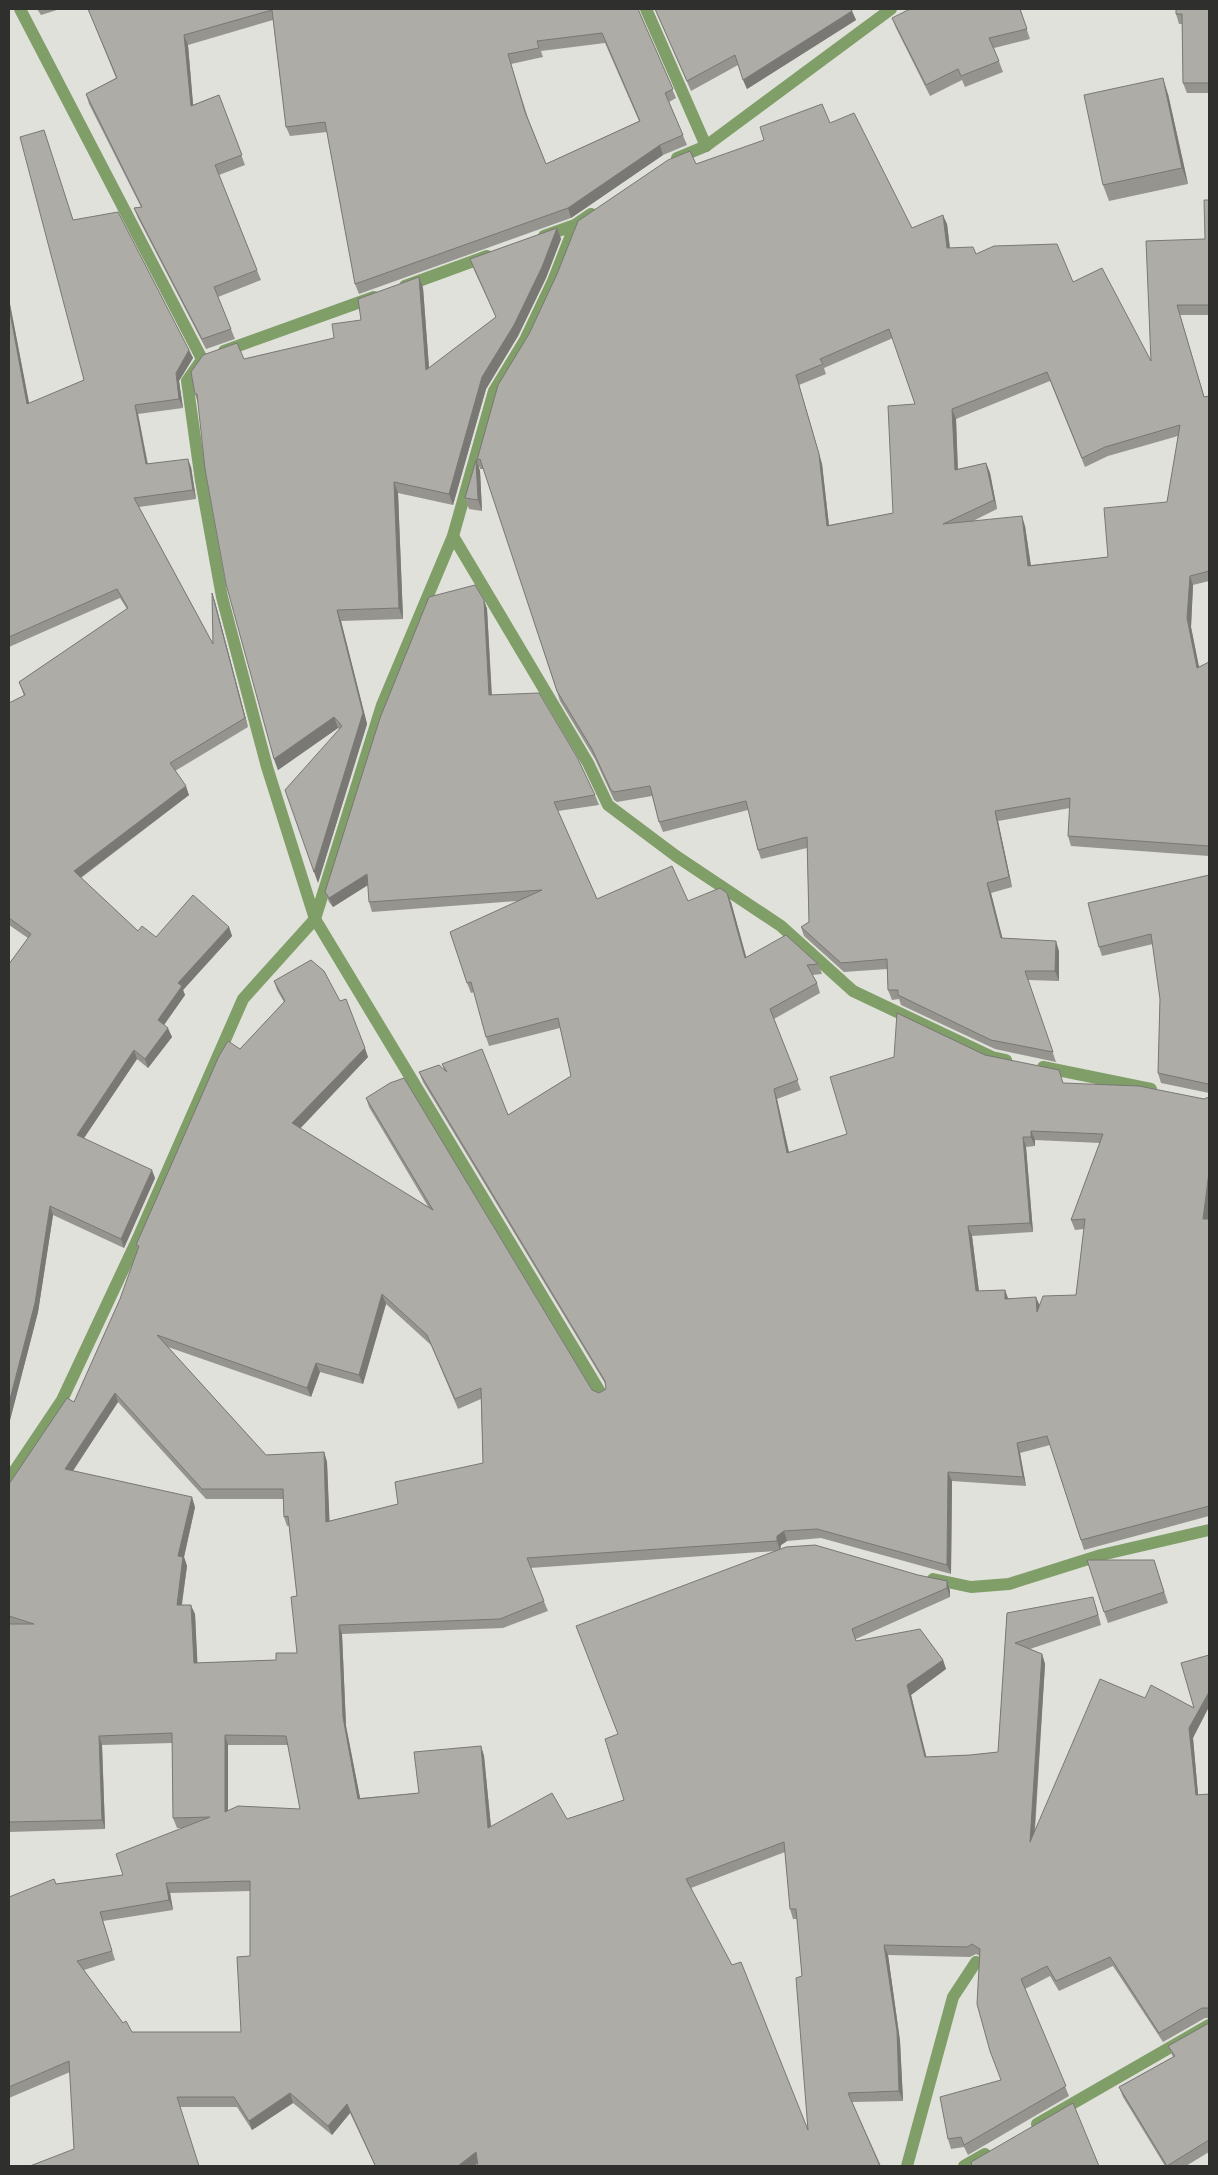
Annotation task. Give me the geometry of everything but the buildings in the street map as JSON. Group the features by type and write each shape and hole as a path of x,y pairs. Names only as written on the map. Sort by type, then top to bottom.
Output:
{"street":[{"path":"20,9 202,359"},
{"path":"646,9 706,146"},
{"path":"668,162 706,146 891,9"},
{"path":"529,241 575,225 598,209"},
{"path":"9,1479 62,1400 139,1236 243,999 315,919 382,705 453,536 494,390 525,340 553,281 575,225"},
{"path":"501,251 202,359 187,381 201,481 222,597 266,767 315,919 602,1395"},
{"path":"453,536 588,763 608,805 676,856 781,926 853,991 992,1057 1161,1091"},
{"path":"924,1577 971,1587 1009,1584 1101,1555 1209,1530"},
{"path":"907,2166 953,1997 976,1962"},
{"path":"1023,2132 1209,2025"},
{"path":"964,2166 998,2147"}]}
